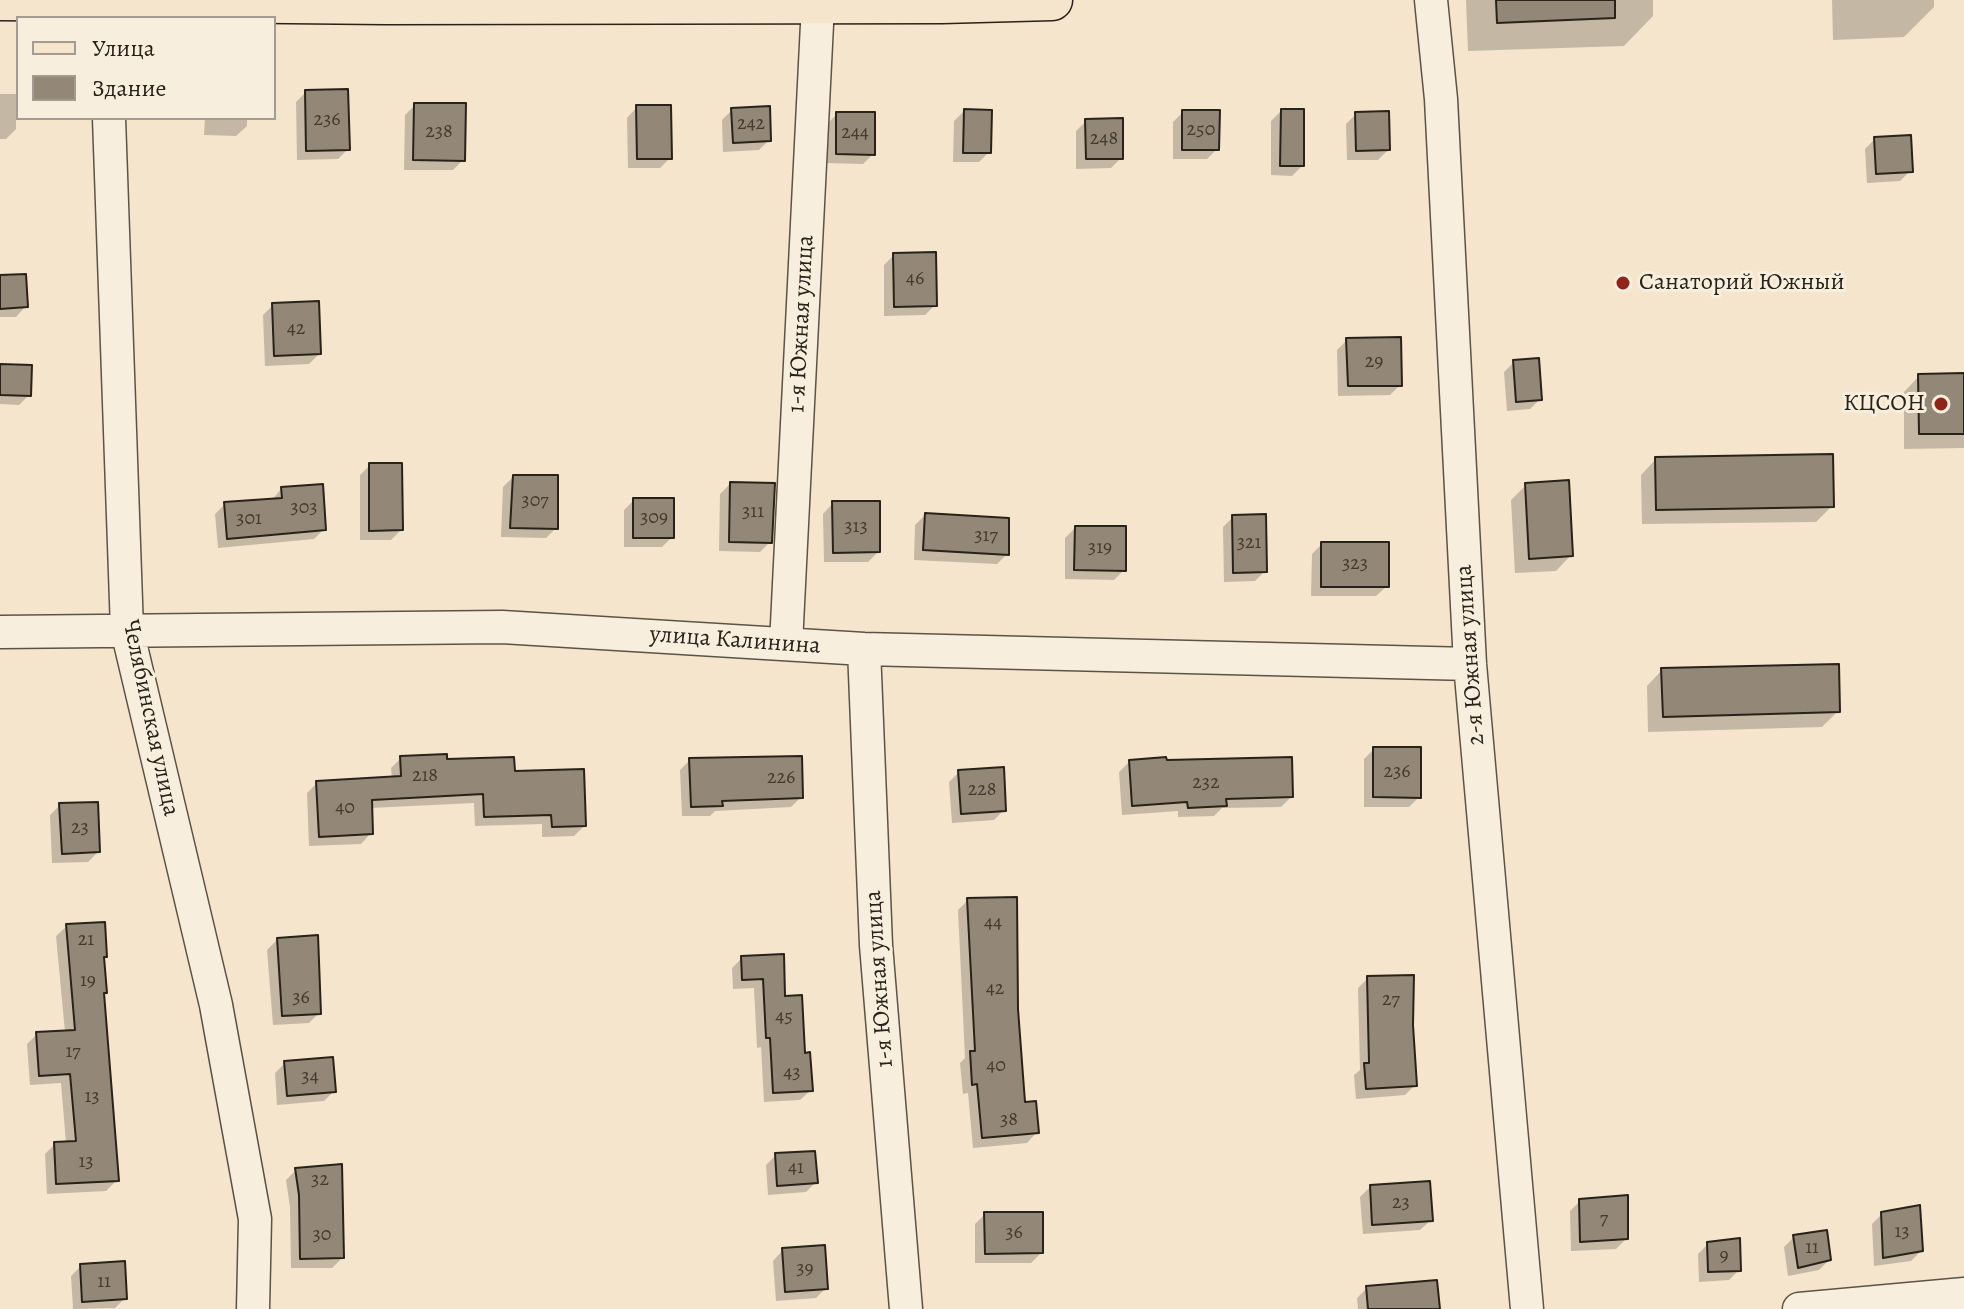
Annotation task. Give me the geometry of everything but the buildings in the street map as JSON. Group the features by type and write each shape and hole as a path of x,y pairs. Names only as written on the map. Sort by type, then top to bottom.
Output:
{"main road":[{"path":"0,0 92,7 1052,0"}],"street":[{"name":"2-я Южная улица","path":"1431,0 1441,99 1470,664 1527,1309"},
{"name":"1-я Южная улица","path":"786,644 838,2"},
{"name":"Челябинская улица","path":"109,120 127,630 216,1005 255,1219 253,1309"},
{"name":"улица Калинина","path":"0,632 502,627 864,649 1470,664"},
{"name":"1-я Южная улица","path":"864,649 876,945 906,1309"},
{"path":"1799,1309 1964,1294"}],"place":[{"name":"Санаторий Южный","path":"1623,283"},
{"name":"КЦСОН","path":"1941,404"}]}
